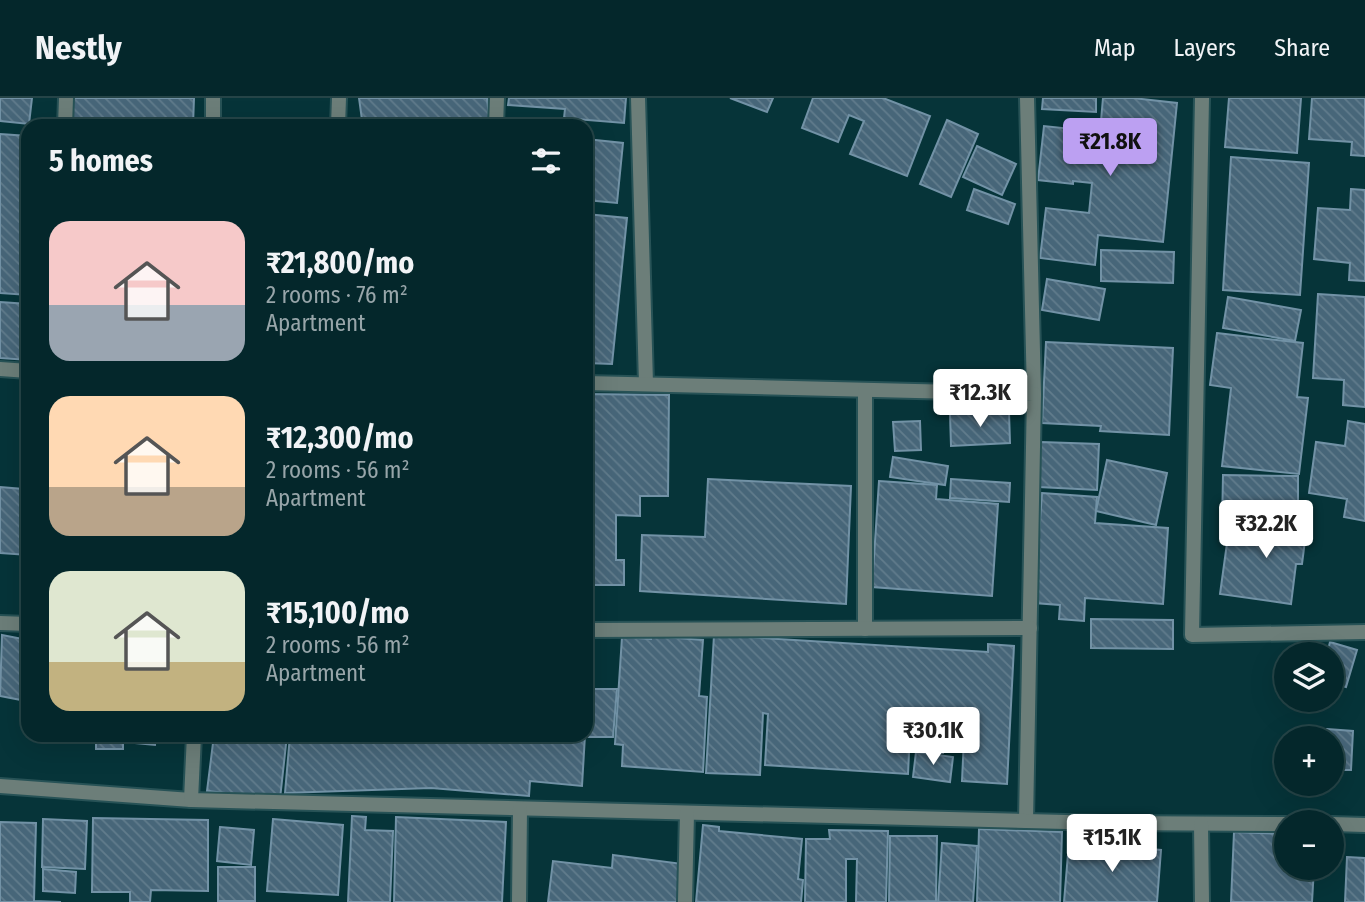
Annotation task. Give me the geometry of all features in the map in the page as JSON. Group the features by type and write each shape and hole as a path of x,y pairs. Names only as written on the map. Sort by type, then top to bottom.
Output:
{"street":[{"path":"65,119 66,98"},
{"path":"213,98 213,119"},
{"path":"338,119 339,98"},
{"path":"496,119 497,98"},
{"path":"638,98 646,384"},
{"path":"1026,821 1034,394 1027,98"},
{"path":"1202,98 1192,635 1365,632"},
{"path":"0,369 21,370"},
{"path":"593,383 1034,394"},
{"path":"865,390 865,629"},
{"path":"0,623 21,624"},
{"path":"593,631 1030,628"},
{"path":"191,800 194,742"},
{"path":"0,786 191,800 1026,821 1274,824"},
{"path":"519,902 520,809"},
{"path":"685,902 687,813"},
{"path":"1201,824 1202,902"},
{"path":"1344,824 1365,825"}],"building":[{"path":"0,98 32,98 30,119 21,119 21,123 0,121"},
{"path":"73,98 194,98 193,119 72,119"},
{"path":"359,98 487,98 489,119 376,119 362,119"},
{"path":"509,98 626,98 624,123 564,118 565,109 508,105"},
{"path":"730,98 773,98 767,112"},
{"path":"813,98 883,98 930,116 907,176 850,154 864,121 849,115 838,142 802,128"},
{"path":"1043,98 1096,98 1096,112 1042,109"},
{"path":"1103,98 1177,103 1163,242 1098,235 1095,265 1040,258 1046,208 1089,213 1092,183 1038,180 1044,126 1100,132"},
{"path":"1229,98 1301,98 1297,153 1225,147"},
{"path":"1312,98 1365,98 1365,156 1351,155 1352,142 1309,139"},
{"path":"947,120 978,134 951,197 920,184"},
{"path":"0,134 21,136 21,294 0,293"},
{"path":"593,140 623,143 617,203 593,201"},
{"path":"977,146 1016,164 1002,195 963,177"},
{"path":"1231,157 1309,163 1300,295 1223,290"},
{"path":"974,189 1015,204 1008,224 967,210"},
{"path":"1351,189 1365,190 1365,281 1349,280 1350,263 1314,259 1318,208 1350,210"},
{"path":"593,215 627,218 612,364 593,363"},
{"path":"1101,250 1174,252 1173,283 1101,281"},
{"path":"1047,279 1105,289 1099,320 1042,310"},
{"path":"1318,294 1365,297 1365,407 1343,405 1344,380 1313,378"},
{"path":"1228,297 1301,310 1295,341 1223,328"},
{"path":"0,302 21,304 21,360 0,358"},
{"path":"1217,333 1303,343 1297,397 1308,398 1299,474 1222,466 1231,388 1210,385"},
{"path":"1046,342 1173,348 1169,435 1100,431 1101,426 1042,423"},
{"path":"593,394 669,395 668,496 640,496 640,516 616,515 616,560 624,560 624,585 593,585"},
{"path":"1009,412 1010,443 951,446 950,414"},
{"path":"920,421 921,450 895,451 893,422"},
{"path":"1348,421 1365,424 1365,521 1344,517 1347,499 1309,493 1316,442 1345,446"},
{"path":"1041,442 1099,444 1097,490 1039,487"},
{"path":"893,457 948,466 945,485 890,477"},
{"path":"1107,460 1167,473 1156,525 1096,511"},
{"path":"1223,475 1298,476 1298,502 1259,502 1258,527 1222,526"},
{"path":"708,479 851,486 846,604 640,591 642,535 705,537"},
{"path":"951,479 1010,483 1009,502 950,498"},
{"path":"879,481 937,485 936,499 998,504 992,596 872,587"},
{"path":"0,487 21,489 21,554 0,553"},
{"path":"1042,493 1097,497 1095,523 1168,528 1163,604 1085,598 1084,621 1059,619 1060,605 1034,603"},
{"path":"1264,511 1308,517 1302,564 1296,564 1291,604 1220,594 1228,536 1260,541"},
{"path":"1091,619 1173,620 1173,649 1091,648"},
{"path":"2,635 21,639 21,700 0,696"},
{"path":"714,635 988,652 988,644 1014,646 1007,784 962,781 964,738 944,736 943,753 914,751 916,712 911,712 908,774 765,765 768,714 763,713 760,775 706,773"},
{"path":"651,636 703,640 699,696 707,697 703,772 622,766 623,745 615,744 622,637 651,639"},
{"path":"1344,646 1357,650 1344,686"},
{"path":"593,689 617,689 613,737 593,737"},
{"path":"1344,730 1353,731 1351,770 1344,770"},
{"path":"96,742 123,742 123,749 96,749"},
{"path":"125,742 155,742 155,745"},
{"path":"213,742 286,742 280,799 207,791"},
{"path":"289,742 585,742 582,786 530,781 529,796 431,788 285,793"},
{"path":"916,752 953,757 950,782 913,777"},
{"path":"352,816 366,817 365,830 393,831 390,902 348,902"},
{"path":"396,817 506,822 502,902 394,902"},
{"path":"93,818 208,820 208,891 151,890 150,902 130,902 130,892 92,892"},
{"path":"43,819 87,821 85,869 42,867"},
{"path":"273,819 343,825 338,895 267,891"},
{"path":"0,822 36,823 34,901 61,902 0,902"},
{"path":"703,825 719,827 719,831 802,839 798,879 803,880 801,902 696,902"},
{"path":"220,827 254,830 251,865 217,861"},
{"path":"979,829 1062,832 1060,902 977,902"},
{"path":"829,830 888,831 886,902 856,902 857,859 846,859 846,902 805,902 806,839 830,839"},
{"path":"1234,832 1274,834 1274,880 1313,880 1312,902 1231,902"},
{"path":"890,836 937,836 936,901 889,902"},
{"path":"1069,842 1161,850 1157,902 1064,902"},
{"path":"942,843 977,846 973,902 938,902"},
{"path":"613,855 683,864 679,902 548,902 553,861 612,868"},
{"path":"1347,857 1365,858 1365,902 1345,902"},
{"path":"218,867 255,867 255,901 218,901"},
{"path":"43,869 76,872 75,893 43,891"}]}
